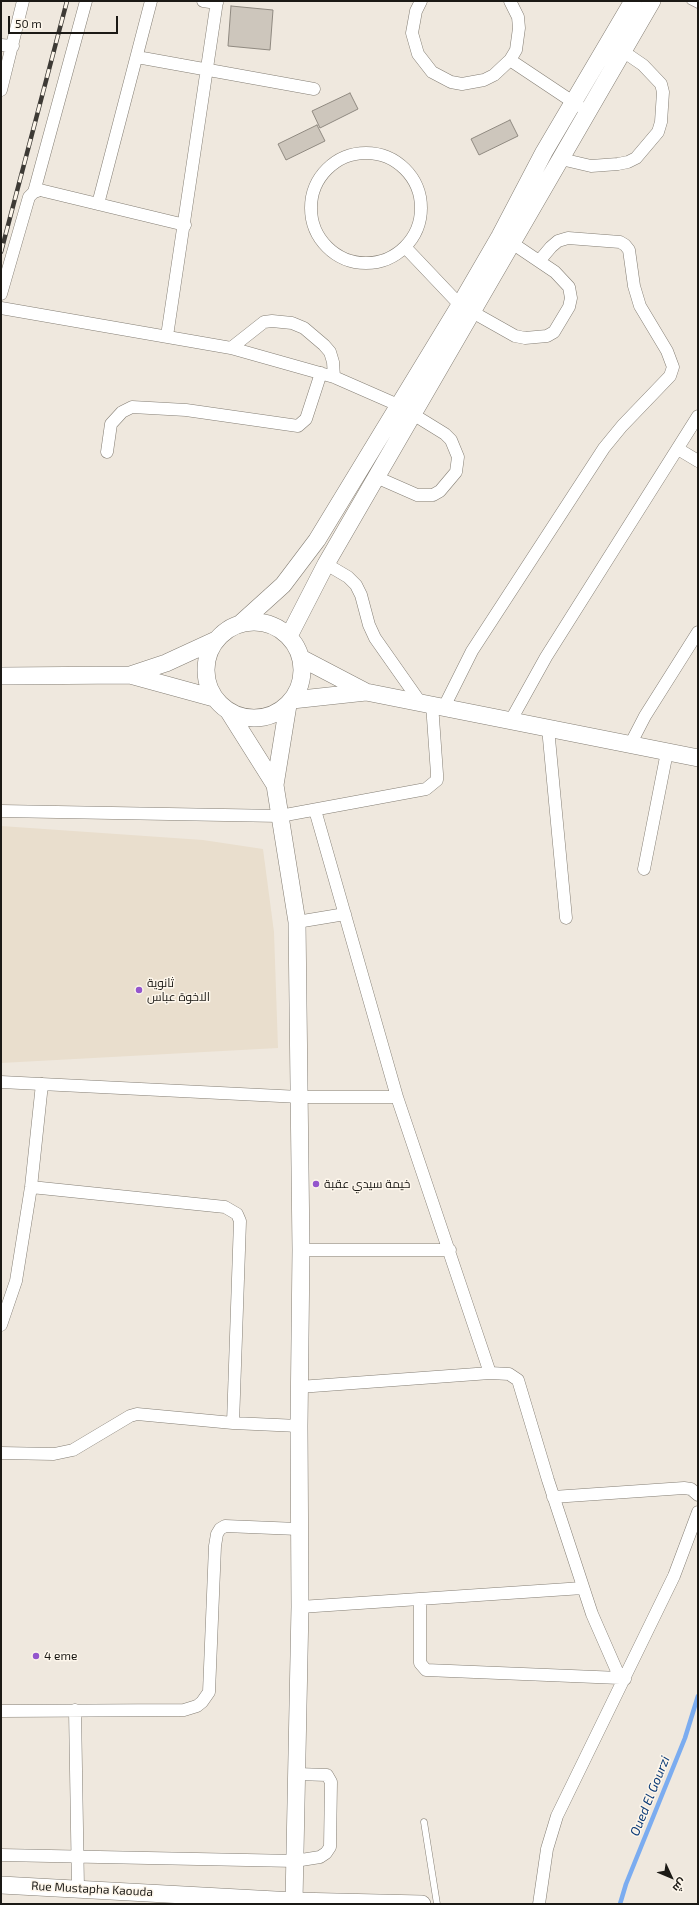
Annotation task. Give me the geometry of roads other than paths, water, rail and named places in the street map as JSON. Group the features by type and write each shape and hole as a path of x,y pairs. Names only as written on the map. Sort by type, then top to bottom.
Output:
{"main road":[{"path":"506,239 544,152 574,104 633,1"},
{"path":"289,636 326,564 413,414 466,308 506,239 561,160 652,1"},
{"path":"242,623 278,589 306,556 398,405 466,308"},
{"path":"1,676 130,675 214,698 230,712 241,717 253,719 278,713 290,703 300,687 303,673 301,658 297,646 289,636 276,626 259,621 242,623 227,629 216,640 207,659 206,679 214,698"},
{"path":"130,675 166,663 216,640"},
{"path":"301,658 366,692 698,758"},
{"path":"290,703 366,692"},
{"path":"290,703 275,785 297,922 300,1097 301,1250 298,1529 300,1607 294,1901"},
{"path":"230,712 275,785"},
{"name":"Rue Mustapha Kaouda","path":"1,1885 78,1888 294,1901 422,1904"}],"street":[{"path":"1,90 7,46 23,1"},
{"path":"34,192 86,1"},
{"path":"98,204 151,1"},
{"path":"168,336 217,2 203,1"},
{"path":"421,1 413,21 413,38 418,54 432,72 451,82 474,83 494,75 510,60 517,44 519,28 518,17 510,1"},
{"path":"561,160 591,166 628,162 636,158 658,132 661,122 663,92 661,84 643,65 624,52"},
{"path":"137,57 314,90"},
{"path":"510,60 574,104 589,112"},
{"path":"358,153 381,154 402,165 416,183 422,205 418,228 405,247 386,260 363,263 346,259 331,251 317,232 311,210 315,188 328,168 337,161 358,153"},
{"path":"1,294 29,197 34,192 40,190 185,226"},
{"path":"432,705 472,651 604,448 637,410 670,376 672,367 669,355 640,306 634,286 629,250 625,245 620,242 568,238 555,244 540,260"},
{"path":"405,247 466,308 515,336 539,338 547,336 554,332 569,307 571,298 569,287 564,280 540,260 506,239"},
{"path":"1,308 231,348 334,377 398,405 445,434 451,440 458,457 456,472 440,491 425,496 416,495 376,477"},
{"path":"231,348 264,322 272,321 292,323 304,328 324,345 334,362 334,377"},
{"path":"107,452 111,424 122,412 132,407 186,410 298,426 306,419 321,373"},
{"path":"511,720 546,657 698,416"},
{"path":"678,449 698,461"},
{"path":"1,811 280,816 426,789 432,785 438,774 432,705 382,650 369,625 362,595 356,585 348,577 326,564"},
{"path":"630,745 645,716 698,632"},
{"path":"548,728 566,918"},
{"path":"644,869 667,752"},
{"path":"315,810 398,1097 490,1373"},
{"path":"297,922 345,914"},
{"path":"1,1082 300,1097 398,1097"},
{"path":"1,1325 16,1281 31,1187 42,1084"},
{"path":"31,1187 225,1207 237,1214 240,1221 233,1423"},
{"path":"301,1250 450,1250"},
{"path":"299,1387 490,1373 509,1374 518,1380 553,1497 592,1614 622,1678"},
{"path":"1,1453 54,1454 74,1450 130,1416 137,1414 233,1423 299,1426"},
{"path":"553,1497 684,1488 691,1489 698,1495"},
{"path":"538,1904 547,1849 557,1816 622,1678 674,1576 698,1512"},
{"path":"1,1711 184,1710 202,1702 209,1692 217,1534 225,1526 298,1529"},
{"path":"300,1607 584,1588"},
{"path":"420,1599 420,1663 426,1670 622,1678"},
{"path":"75,1710 78,1888"},
{"path":"1,1855 295,1861 320,1857 326,1853 330,1847 330,1780 327,1776 297,1774"}],"lane":[{"path":"690,1 698,5"},
{"path":"424,1822 437,1904"}],"waterway":[{"name":"Oued El Gourzi","path":"620,1904 626,1884 685,1738 698,1696"}],"railway":[{"path":"1,252 67,1"}],"place":[{"name":"ثانوية الاخوة عباس","path":"139,990"},
{"name":"خيمة سيدي عقبة","path":"316,1184"},
{"name":"4 eme","path":"36,1656"}]}
